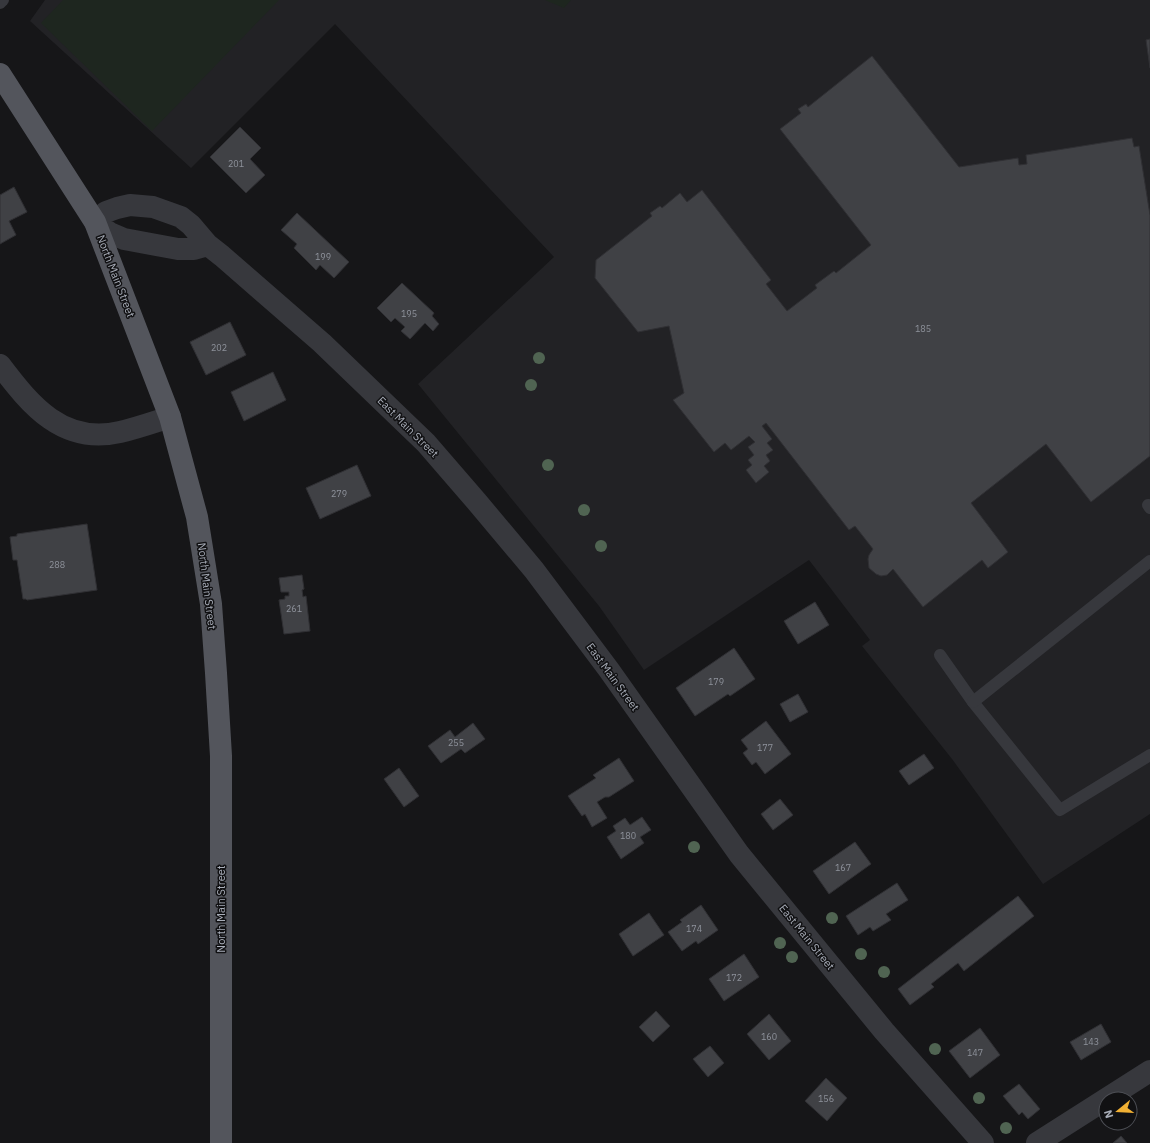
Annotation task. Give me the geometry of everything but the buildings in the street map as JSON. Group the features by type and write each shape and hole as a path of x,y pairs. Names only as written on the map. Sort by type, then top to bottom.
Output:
{"main road":[{"name":"North Main Street","path":"0,74 95,222 170,417 197,517 211,604 221,756 221,1143"}],"street":[{"name":"East Main Street","path":"95,222 106,212 130,205 153,207 181,217 191,225 208,245 328,349 426,443 534,570 609,670 739,854 884,1031 983,1143"},
{"path":"95,222 110,233 124,239 178,248 194,249 208,245"},
{"path":"0,365 28,401 60,426 78,432 97,435 119,432 170,417"},
{"path":"1037,1143 1150,1071"}],"lane":[{"path":"0,3 3,0"},
{"path":"973,702 1150,561"},
{"path":"940,655 973,702 1060,810 1150,755"}],"shaded area":[{"path":"45,0 1150,0 1150,814 1043,884 952,759 862,646 870,640 809,560 644,670 599,606 418,384 554,257 335,24 191,168 30,21"},
{"path":"63,0 279,0 152,131 41,23"},
{"path":"545,0 571,0 564,8"}]}
